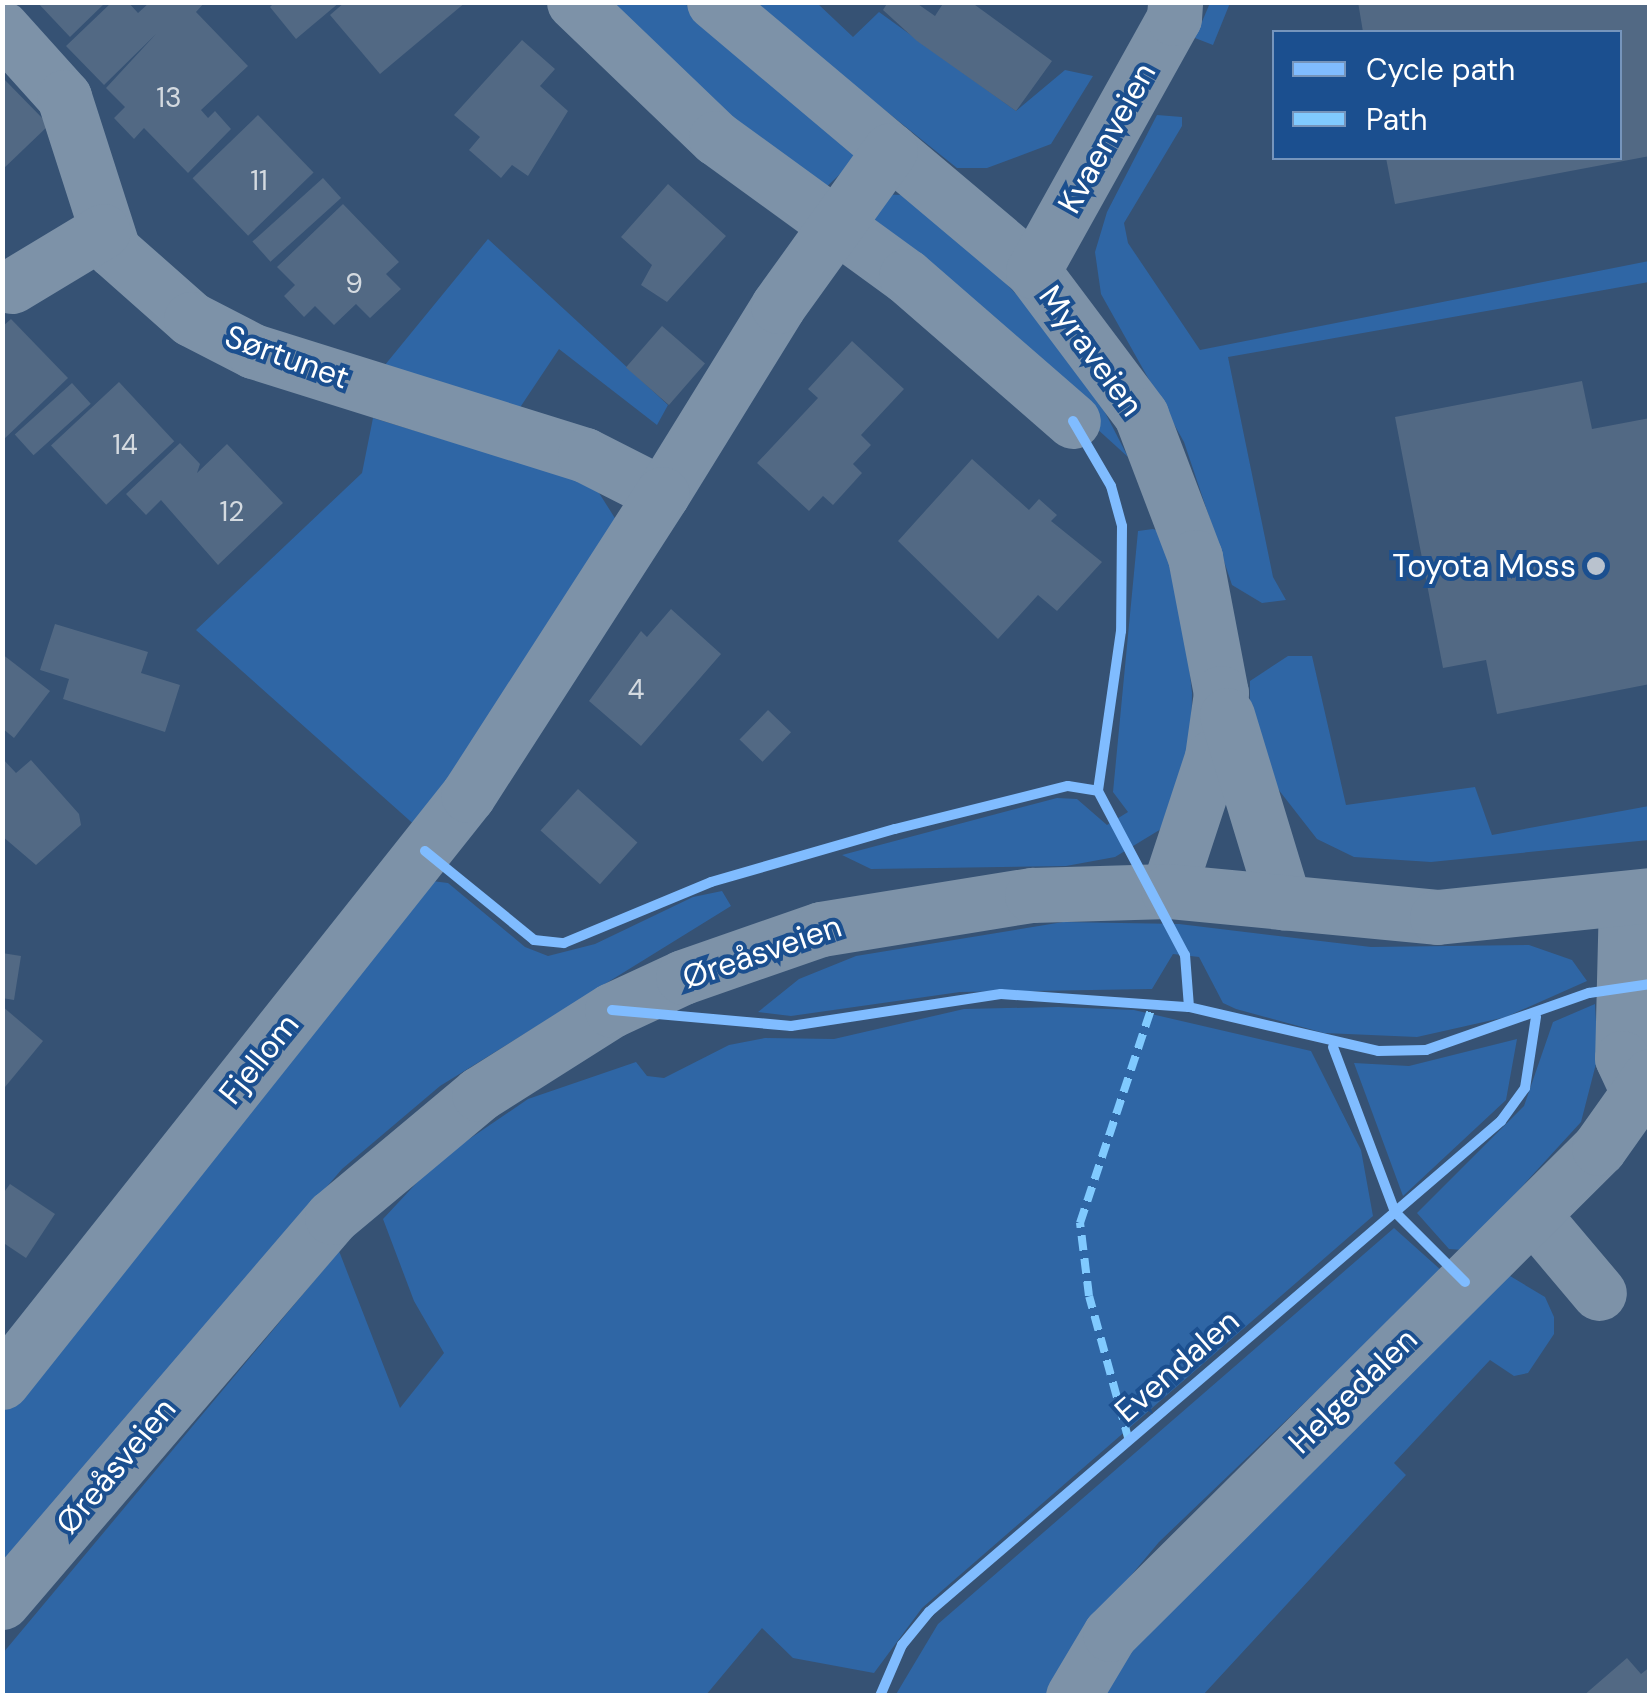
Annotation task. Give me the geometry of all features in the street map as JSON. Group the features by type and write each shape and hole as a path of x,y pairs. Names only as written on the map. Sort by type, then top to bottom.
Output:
{"street":[{"name":"Myraveien","path":"574,2 716,138 906,276 1073,421"},
{"name":"Myraveien","path":"714,2 1033,271 1141,415 1195,558 1222,693 1212,758 1168,890"},
{"name":"Kvaenveien","path":"1033,271 1174,18 1175,2"},
{"name":"Sørtunet","path":"2,28 64,96 103,231 180,310 254,352 584,455 662,494"},
{"path":"662,494 832,225 890,150"},
{"path":"12,286 103,231"},
{"name":"Fjellom","path":"2,1382 511,732 662,494"},
{"path":"1222,693 1246,798 1284,903"},
{"name":"Øreåsveien","path":"2,1602 332,1217 418,1140 545,1049 683,977 821,929 959,902 1168,890 1438,917 1638,897"},
{"name":"Helgedalen","path":"1073,1696 1110,1634 1202,1537 1599,1148 1643,1083 1622,1058 1638,897"},
{"path":"1532,1215 1598,1293"}],"shaded area":[{"path":"592,3 684,3 850,144 855,160 821,192"},
{"path":"751,3 817,3 853,37 879,12 1016,111 1065,70 1093,76 1051,144 987,168 957,168"},
{"path":"1210,3 1230,3 1213,45 1195,38"},
{"path":"1157,115 1182,117 1182,126 1124,223 1128,243 1200,350 1649,261 1649,282 1228,357 1273,577 1286,600 1262,603 1232,585 1184,442 1101,294 1095,252 1107,212"},
{"path":"880,194 901,195 992,269 1076,356 1128,457 864,217"},
{"path":"488,239 668,405 657,425 559,349 519,409 380,371"},
{"path":"373,418 594,485 618,523 418,828 196,630 362,473"},
{"path":"1138,531 1161,532 1185,630 1192,693 1191,744 1166,826 1115,857 1066,866 871,869 842,855 1057,798 1077,799 1107,825 1128,812 1113,792"},
{"path":"1288,656 1312,656 1346,805 1475,787 1492,835 1649,806 1649,840 1431,862 1354,857 1317,839 1264,771 1250,720 1250,681"},
{"path":"432,881 448,883 525,947 548,956 595,944 693,897 722,891 731,906 440,1086 342,1169 3,1564 3,1412"},
{"path":"1063,922 1179,924 1371,947 1529,945 1572,960 1587,981 1506,1017 1417,1037 1324,1033 1236,1009 1223,1003 1199,957 1173,954 1152,989 960,992 791,1016 758,1012 799,979 856,956"},
{"path":"1595,1004 1598,1056 1581,1122 1464,1250 1449,1249 1417,1213 1524,1106 1553,1022"},
{"path":"964,1009 1134,1010 1311,1051 1361,1150 1373,1216 922,1608 874,1673 793,1658 762,1628 706,1695 3,1696 3,1653 339,1251 400,1408 444,1353 414,1301 383,1219 437,1161 528,1099 636,1062 647,1076 664,1078 729,1045 765,1038 834,1039"},
{"path":"1517,1039 1506,1100 1403,1196 1354,1063 1409,1066"},
{"path":"1394,1228 1442,1271 1159,1542 1082,1634 1051,1695 895,1696 938,1624"},
{"path":"1505,1273 1545,1297 1554,1317 1554,1334 1528,1373 1514,1376 1490,1360 1394,1463 1406,1475 1203,1695 1097,1696 1114,1659"}],"building":[{"path":"37,2 106,2 70,37"},
{"path":"112,2 128,2 138,13 150,2 205,2 196,12 248,66 201,110 208,118 215,111 231,129 188,173 144,128 134,139 114,118 125,107 106,88 156,34 104,85 66,46"},
{"path":"275,2 340,2 296,39 270,7"},
{"path":"345,2 466,2 380,74 330,15"},
{"path":"888,2 915,2 935,16 944,2 971,2 1052,61 1016,111 917,41 883,10"},
{"path":"1358,2 1650,2 1650,156 1395,204 1386,160 1622,160 1622,30 1363,30"},
{"path":"522,40 555,69 540,86 568,111 528,176 512,165 501,178 469,150 480,137 454,115"},
{"path":"2,77 49,125 2,170"},
{"path":"258,115 314,173 248,236 193,178"},
{"path":"323,178 341,198 270,262 252,242"},
{"path":"668,184 726,236 667,302 641,285 652,265 621,237"},
{"path":"343,204 399,262 386,274 401,289 370,318 356,304 334,325 315,306 304,317 284,296 295,285 277,267"},
{"path":"11,319 68,378 2,441 2,327"},
{"path":"662,326 705,363 669,405 626,368"},
{"path":"852,341 904,389 861,435 871,445 853,464 862,473 833,505 823,496 809,511 757,463 818,398 808,389"},
{"path":"1582,381 1592,429 1650,418 1650,684 1497,714 1486,660 1443,668 1395,417"},
{"path":"119,382 174,441 106,505 51,445"},
{"path":"72,383 91,404 34,455 15,435"},
{"path":"180,443 200,464 197,473 227,444 283,503 218,565 161,500 146,515 126,494"},
{"path":"972,459 1029,510 1039,499 1057,515 1051,521 1102,562 1057,611 1038,595 998,639 898,541"},
{"path":"671,609 721,654 641,746 589,701 641,631 647,637"},
{"path":"55,624 148,652 141,673 180,685 165,732 63,699 69,679 40,670"},
{"path":"2,654 50,691 14,738 2,728"},
{"path":"768,710 791,732 763,762 740,739"},
{"path":"2,758 16,773 31,760 79,814 81,825 36,865 2,836"},
{"path":"578,789 637,843 600,884 541,831"},
{"path":"2,953 21,956 14,1000 2,998"},
{"path":"2,1006 43,1041 5,1087 2,1085"},
{"path":"10,1184 55,1214 26,1258 2,1242 2,1195"},
{"path":"1627,1658 1641,1674 1650,1667 1650,1696 1583,1696"}],"marked path":[{"path":"1129,1441 1089,1296 1080,1223 1153,1004"}],"cycle path":[{"path":"1073,421 1111,486 1122,526 1121,631 1098,791"},
{"path":"425,851 534,940 564,943 711,882 895,829 1068,786 1098,791 1185,955 1189,1007"},
{"path":"612,1010 791,1026 1001,994 1189,1007 1378,1051 1426,1050 1589,993 1650,984"},
{"name":"Evendalen","path":"880,1696 902,1645 929,1612 1501,1121 1525,1088 1536,1017"},
{"path":"1333,1047 1395,1212 1465,1282"}],"place":[{"name":"Toyota Moss","path":"1596,566"}]}
